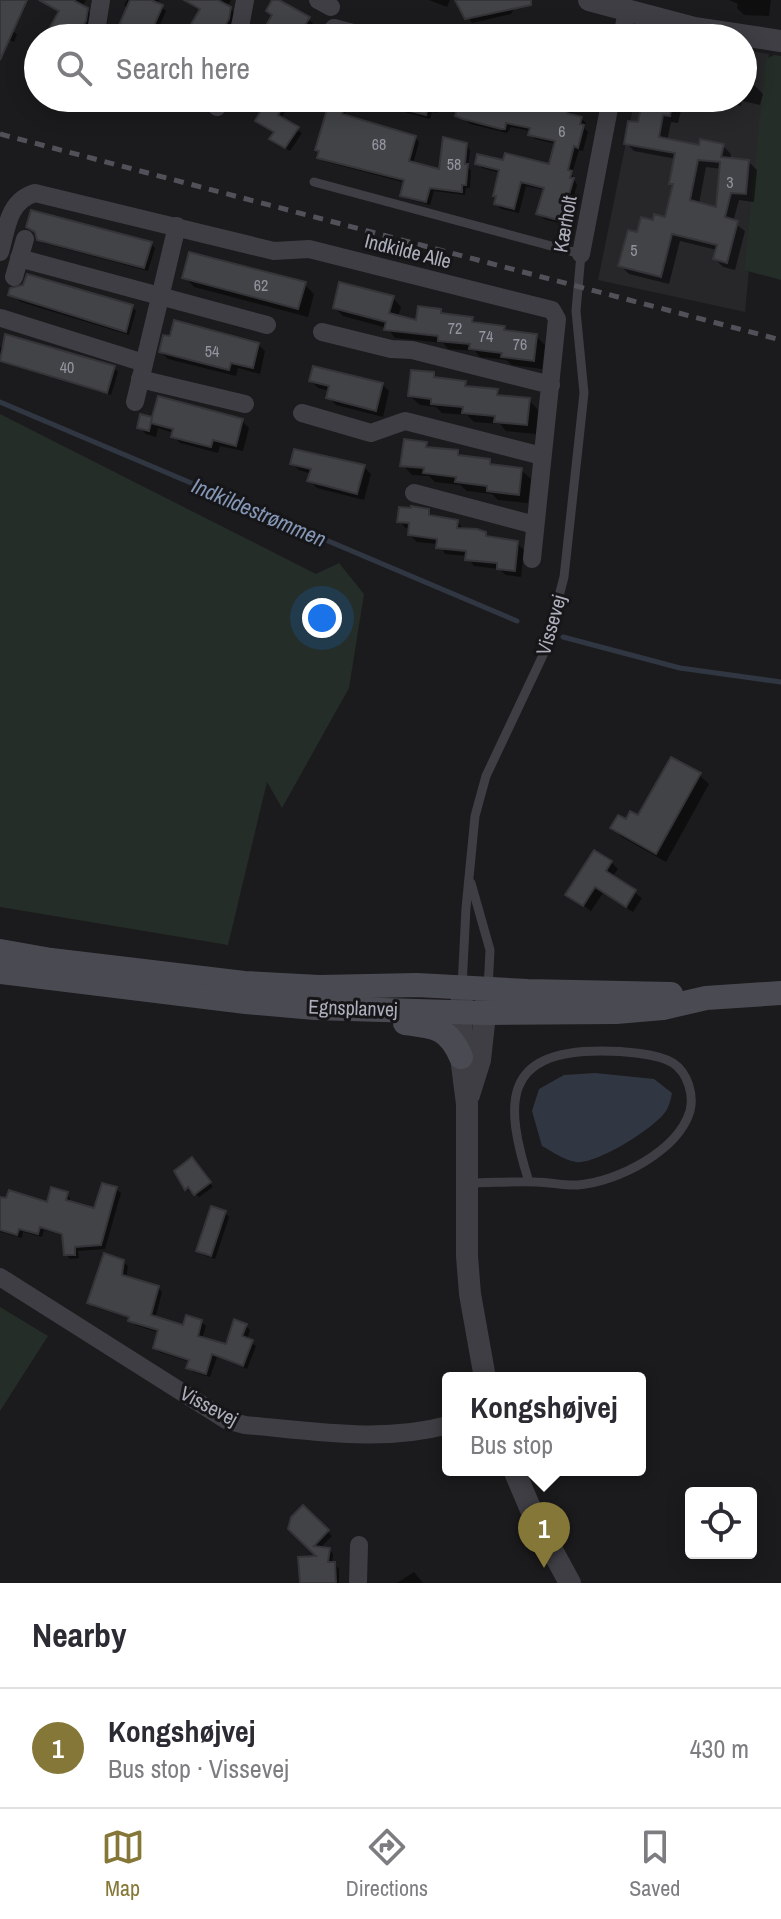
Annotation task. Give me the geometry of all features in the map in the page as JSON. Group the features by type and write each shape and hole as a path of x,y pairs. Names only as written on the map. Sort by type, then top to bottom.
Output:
{"main road":[{"name":"Egnsplanvej","path":"0,951 244,983 319,987 462,987 481,1004 616,1012 663,1008 706,998"},
{"name":"Egnsplanvej","path":"0,972 134,990 315,1008 481,1004 629,992 706,998 781,993"},
{"path":"315,1008 432,1027 450,1036 461,1057"}],"street":[{"path":"97,24 101,0"},
{"path":"241,24 245,0"},
{"path":"589,0 679,24"},
{"path":"624,24 627,10"},
{"path":"757,37 781,41"},
{"name":"Kærholt","path":"581,254 606,112"},
{"name":"Indkilde Alle","path":"0,252 14,204 23,196 35,193 274,251 309,249 552,310 557,319 532,559"},
{"path":"135,402 177,226"},
{"path":"14,277 25,239"},
{"path":"19,258 267,325"},
{"path":"7,299 0,319 142,371 245,404"},
{"path":"322,332 391,349 412,350 551,385"},
{"path":"302,413 371,433 405,421 542,456"},
{"path":"414,493 535,525"},
{"name":"Vissevej","path":"481,1004 461,1057 467,1104 465,1183 470,1294 484,1372"},
{"name":"Vissevej","path":"467,1104 480,1060 481,1004"},
{"name":"Vissevej","path":"0,1277 226,1420 245,1425 375,1435 401,1434 442,1426"},
{"path":"517,1476 534,1517 570,1583"},
{"path":"358,1583 359,1545"}],"lane":[{"path":"314,182 581,254"},
{"name":"Kærholt","path":"581,254 576,311 581,357"},
{"name":"Vissevej","path":"462,987 475,816 486,776 544,653 560,600 582,425 581,357"},
{"name":"Vissevej","path":"470,880 488,933 490,950 481,1004"},
{"path":"465,1183 578,1185 610,1177 641,1164 666,1146 686,1124 692,1101 688,1082 673,1063 629,1051 582,1051 546,1058 524,1074 514,1106 516,1141 529,1182"}],"shaded area":[{"path":"757,52 769,54 745,312 598,280 632,112 757,112"},
{"path":"781,56 781,280 744,270 766,59"},
{"path":"0,414 316,574 339,563 364,594 349,688 282,808 267,782 228,945 0,907"},
{"path":"595,1073 654,1079 672,1093 666,1111 650,1127 610,1152 576,1162 542,1146 532,1111 539,1089 564,1075"},
{"path":"0,1307 48,1336 0,1411"}],"building":[{"path":"0,0 27,0 0,60"},
{"path":"39,0 73,0 88,8 84,24 52,24 59,11"},
{"path":"130,0 151,0 163,5 155,24 120,24"},
{"path":"184,0 218,0 231,7 226,24 191,24 200,9"},
{"path":"272,0 279,0 310,17 306,24 267,24 272,15 266,11"},
{"path":"455,0 531,0 531,5 465,19"},
{"path":"260,112 280,112 278,115 299,127 285,148 269,139 274,132 255,121"},
{"path":"326,112 342,112 416,136 409,161 439,169 443,137 467,143 466,185 462,185 462,192 430,188 426,202 400,196 404,180 317,158 319,151 315,150"},
{"path":"456,112 567,112 582,117 580,124 584,125 578,148 574,146 568,170 572,171 570,178 574,178 561,221 536,214 544,188 521,182 514,209 494,204 499,170 475,164 477,154 503,160 505,153 549,164 555,141 528,135 530,128 506,123 505,129 501,129 455,116"},
{"path":"640,112 671,112 670,116 663,115 659,137 699,145 700,139 724,144 721,157 749,160 746,194 731,193 725,217 738,221 727,263 713,259 717,245 672,234 661,277 618,266 628,230 637,232 641,217 653,220 654,214 665,217 673,184 669,184 675,153 624,144 628,121 638,122","holes":["698,160 720,162 716,207 690,200"]},
{"path":"31,210 152,242 144,268 37,240 35,232 26,227"},
{"path":"189,252 306,282 298,309 182,278"},
{"path":"27,274 133,305 126,332 8,295 10,288 23,285"},
{"path":"339,282 394,296 389,313 416,320 418,306 441,309 441,313 473,317 472,322 537,334 534,361 469,349 470,344 438,341 438,336 384,330 386,322 333,308"},
{"path":"174,320 259,343 253,368 231,363 229,370 159,352 163,335 170,336"},
{"path":"5,334 115,366 107,393 0,361"},
{"path":"313,366 383,383 376,411 326,398 329,386 309,381"},
{"path":"411,370 434,372 434,377 466,381 465,386 498,389 497,395 530,398 527,425 494,422 495,416 462,413 463,407 431,404 431,399 408,396"},
{"path":"158,396 243,419 236,446 213,440 211,447 171,437 173,429 151,423 152,418 149,431 137,428 140,414 152,417"},
{"path":"404,439 427,442 426,447 458,450 458,455 490,459 490,464 522,468 519,495 487,491 487,486 455,482 456,477 423,473 424,468 400,466"},
{"path":"294,449 365,465 357,494 307,481 311,469 290,464"},
{"path":"399,507 429,509 429,515 458,520 457,528 477,529 486,532 486,536 518,541 515,571 497,569 497,563 465,560 466,551 436,548 437,539 408,535 409,523 397,522"},
{"path":"671,757 701,773 656,854 610,828 618,815 626,819 630,811 638,815"},
{"path":"594,850 612,861 606,871 636,890 626,907 595,887 583,906 565,895"},
{"path":"192,1157 211,1182 194,1195 188,1187 185,1190 174,1171"},
{"path":"102,1183 117,1187 101,1245 75,1247 75,1255 64,1255 62,1234 40,1227 38,1234 19,1229 17,1235 0,1230 0,1197 6,1198 9,1190 47,1202 51,1187 68,1192 66,1200 94,1208"},
{"path":"211,1206 226,1211 211,1256 196,1251"},
{"path":"104,1253 124,1260 122,1275 159,1286 151,1315 183,1325 186,1315 202,1320 198,1336 226,1344 234,1319 247,1324 242,1336 253,1340 243,1366 212,1354 206,1374 186,1368 189,1360 153,1348 158,1330 87,1303"},
{"path":"303,1505 329,1530 314,1546 330,1548 328,1562 335,1562 336,1583 300,1583 298,1557 316,1556 288,1529 291,1517"}],"waterway":[{"name":"Indkildestrømmen","path":"0,402 517,621"},
{"name":"Indkildestrømmen","path":"563,637 680,668 781,682"}],"railway":[{"path":"0,134 781,340"}],"place":[{"name":"Kongshøjvej","path":"544,1568"}]}
